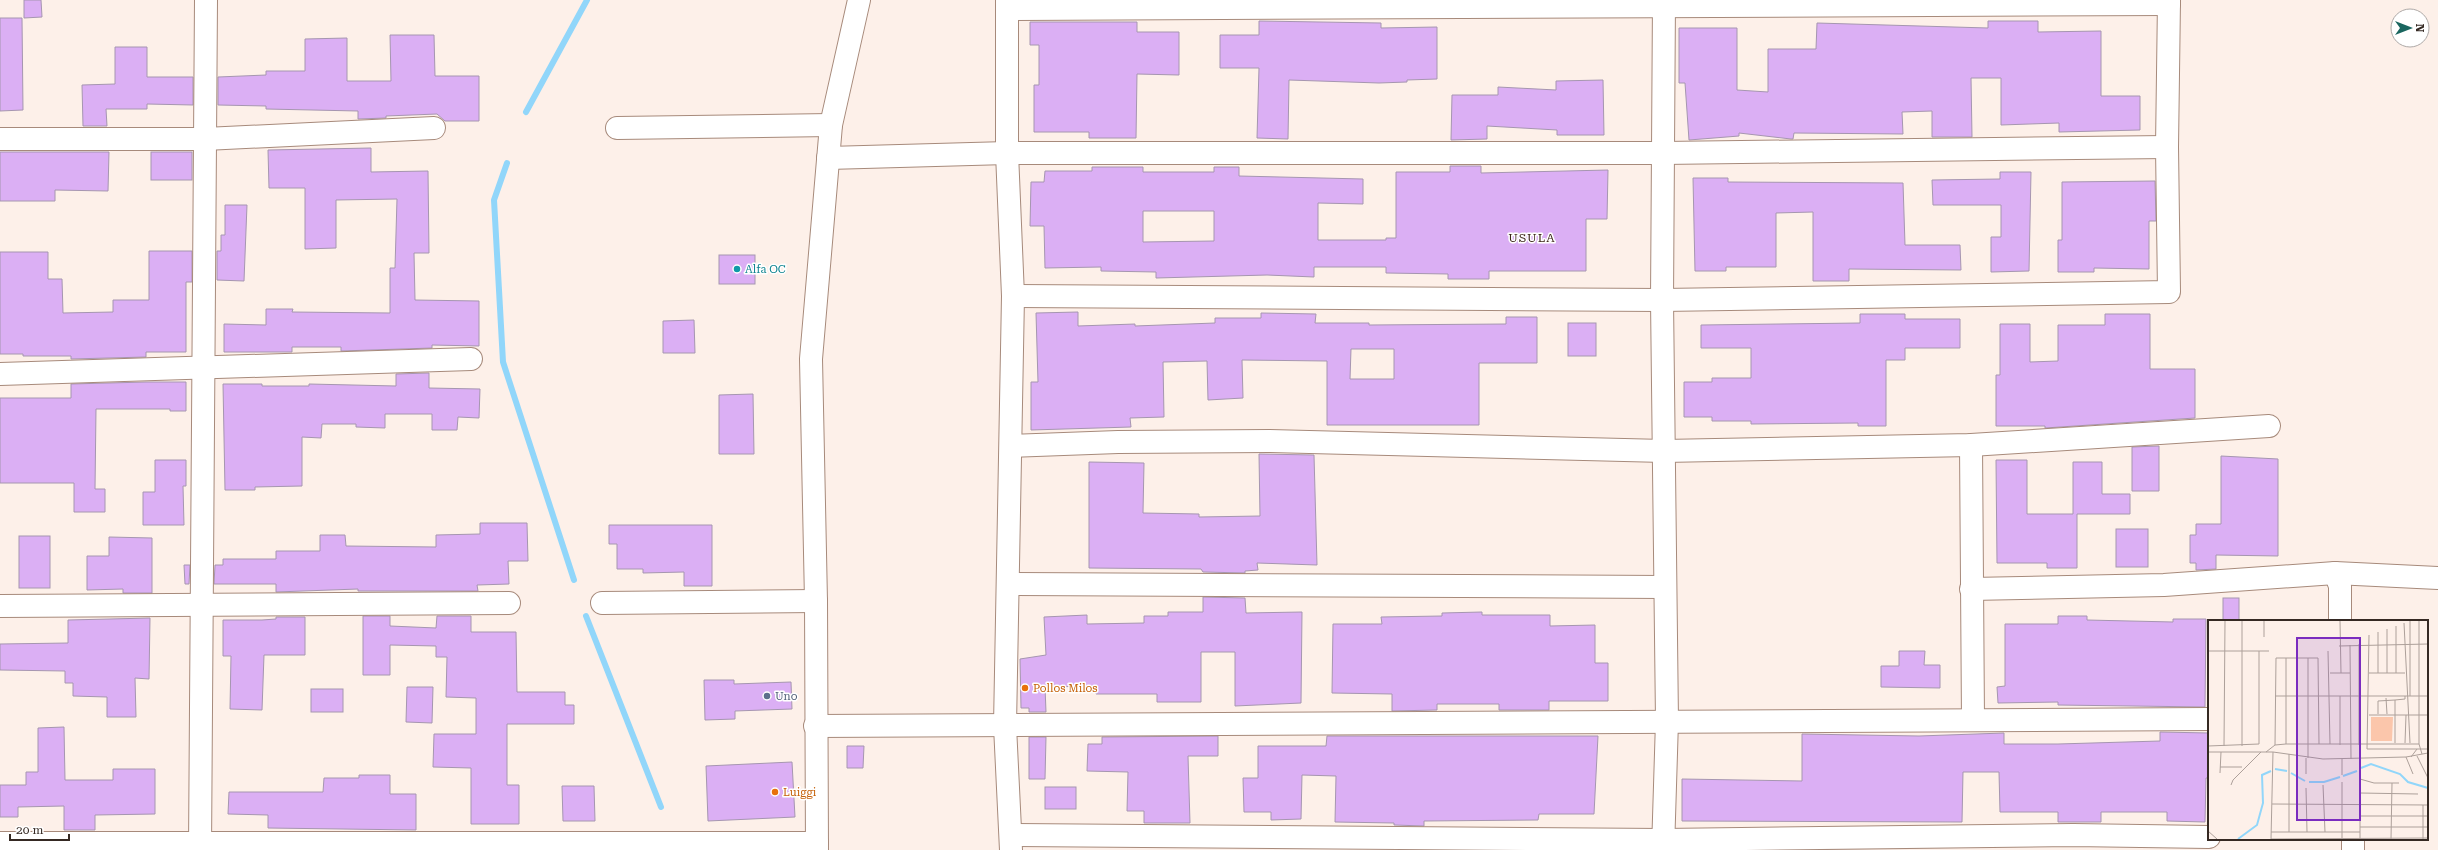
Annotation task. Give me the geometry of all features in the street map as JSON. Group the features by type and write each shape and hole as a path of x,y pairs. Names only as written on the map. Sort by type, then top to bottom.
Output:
{"street":[{"path":"200,847 206,0"},
{"path":"0,843 57,847 817,846 815,726 816,601 811,360 831,125 859,0"},
{"path":"1013,296 1662,300 2169,292 2167,147 2169,2 1007,5 1007,153 1013,296 1009,584 1005,726 1011,843 1663,845 2073,835 2208,836"},
{"path":"1663,845 1667,721 1662,300 1664,4"},
{"path":"617,128 831,125"},
{"path":"0,139 205,139 434,128"},
{"path":"828,158 1007,153 1663,153 2167,147"},
{"path":"0,374 471,359"},
{"path":"1011,446 1118,442 1269,442 1664,451 1971,445 2269,426"},
{"path":"1971,445 1973,719"},
{"path":"1971,589 2164,585 2335,573 2438,578"},
{"path":"2335,573 2340,586 2340,620"},
{"path":"1009,584 1665,587"},
{"path":"602,603 816,601"},
{"path":"0,606 509,603"},
{"path":"815,726 2208,719"},
{"path":"2352,840 2353,850"}],"building":[{"path":"24,0 41,0 42,17 24,18"},
{"path":"0,18 22,18 23,110 0,111"},
{"path":"1259,21 1381,23 1381,28 1437,27 1437,79 1379,83 1289,80 1288,139 1257,138 1259,68 1220,68 1220,35 1259,35"},
{"path":"1988,21 2038,21 2038,32 2101,31 2101,96 2140,96 2140,130 2059,132 2059,123 2001,125 2001,78 1971,78 1972,137 1932,137 1932,111 1902,112 1903,134 1794,133 1793,139 1791,139 1739,133 1739,136 1689,140 1685,83 1679,83 1679,28 1737,28 1737,90 1768,92 1768,49 1816,49 1817,23 1988,28"},
{"path":"1030,22 1137,22 1137,32 1179,32 1179,75 1137,74 1136,138 1089,138 1089,132 1034,132 1034,85 1039,85 1039,45 1030,45"},
{"path":"390,35 434,35 435,76 479,76 479,121 445,121 437,114 386,116 386,118 358,119 358,111 266,109 266,106 218,105 218,77 266,75 266,71 305,71 305,39 347,38 347,81 391,81"},
{"path":"115,47 147,47 147,77 193,77 193,105 147,104 147,109 106,109 107,126 83,126 82,85 115,84"},
{"path":"1603,80 1604,135 1557,135 1557,130 1487,126 1487,139 1451,140 1452,95 1498,95 1498,87 1556,90 1556,81"},
{"path":"371,148 371,172 428,171 429,253 414,253 415,300 479,301 479,346 432,345 432,348 341,351 341,347 292,347 292,352 224,352 224,324 266,325 266,309 293,309 292,312 390,313 390,268 395,268 397,199 336,200 336,248 305,249 305,188 269,188 268,150"},
{"path":"0,152 109,152 108,191 55,190 55,201 0,201"},
{"path":"151,152 192,152 192,180 151,180"},
{"path":"1450,166 1481,166 1481,173 1608,170 1607,219 1586,219 1586,271 1489,271 1489,279 1448,279 1448,274 1386,273 1386,267 1314,267 1314,277 1267,275 1156,278 1156,272 1101,271 1101,267 1045,268 1044,226 1030,226 1031,182 1044,182 1045,171 1092,171 1092,167 1143,167 1143,172 1214,172 1214,167 1239,167 1239,176 1363,179 1363,204 1318,203 1318,240 1386,240 1386,238 1396,238 1396,172 1450,172","holes":["1143,211 1214,211 1214,241 1143,242"]},
{"path":"2000,172 2031,172 2029,271 1991,272 1991,237 2001,237 2001,205 1933,205 1932,180 2000,179"},
{"path":"1693,178 1728,178 1728,182 1903,183 1905,245 1960,245 1961,270 1849,269 1849,281 1813,281 1813,212 1776,213 1776,267 1726,267 1726,271 1695,271"},
{"path":"2155,181 2156,221 2149,221 2149,269 2094,268 2094,272 2058,272 2058,240 2062,240 2062,182"},
{"path":"225,205 247,205 244,281 217,280 217,251 221,251 221,235 225,235"},
{"path":"149,251 192,251 192,282 186,282 186,352 146,352 146,357 71,359 71,356 23,356 23,354 0,354 0,252 48,252 48,279 62,279 63,313 113,312 113,300 149,300"},
{"name":"Alfa OC","path":"719,255 755,255 755,284 719,284"},
{"path":"1078,312 1078,326 1135,324 1135,326 1215,323 1215,318 1261,318 1261,313 1316,314 1315,323 1369,323 1369,325 1506,324 1506,317 1537,317 1537,363 1479,363 1479,425 1327,425 1327,361 1242,360 1243,398 1208,400 1207,361 1163,362 1164,417 1130,418 1131,427 1031,430 1031,382 1038,382 1036,313","holes":["1351,349 1394,349 1394,379 1350,379"]},
{"path":"1860,314 1905,314 1905,319 1960,319 1960,348 1905,348 1905,360 1886,360 1886,426 1858,426 1858,423 1751,424 1751,421 1712,421 1712,417 1684,417 1684,382 1712,382 1712,378 1751,378 1751,348 1701,348 1701,325 1860,323"},
{"path":"2105,314 2150,314 2150,369 2195,369 2195,418 2045,428 2045,426 1996,426 1996,375 2000,375 2000,324 2030,324 2030,362 2058,361 2058,325 2105,325"},
{"path":"694,320 695,353 663,353 663,321"},
{"path":"1568,323 1596,323 1596,356 1568,356"},
{"path":"429,373 429,388 480,389 479,418 458,417 457,430 432,430 432,414 385,414 385,428 356,427 356,424 322,424 321,438 302,437 302,486 255,487 255,490 225,490 223,384 262,384 262,386 309,386 309,384 396,386 396,374"},
{"path":"186,382 186,411 170,411 170,409 96,409 95,489 105,489 105,512 74,512 74,483 0,483 0,398 71,398 71,384"},
{"path":"753,394 754,454 719,454 719,395"},
{"path":"2159,446 2159,491 2132,491 2132,447"},
{"path":"1259,454 1314,455 1317,565 1257,563 1258,570 1245,571 1245,573 1203,572 1201,569 1089,568 1089,462 1144,463 1143,513 1199,514 1199,517 1260,516"},
{"path":"2221,456 2278,459 2278,556 2216,555 2216,569 2196,570 2196,563 2190,563 2190,535 2196,535 2196,524 2221,524"},
{"path":"155,460 186,460 186,486 183,486 184,525 143,525 143,492 155,492"},
{"path":"1996,460 2027,460 2027,514 2073,514 2073,462 2102,462 2102,494 2130,494 2130,514 2077,514 2077,568 2047,568 2047,563 1997,563"},
{"path":"480,523 527,523 528,561 508,561 509,584 477,585 478,591 358,591 358,589 276,592 276,584 214,584 215,565 223,565 223,559 276,559 276,551 320,551 320,535 345,535 346,546 436,547 436,535 480,534"},
{"path":"609,525 712,525 712,586 684,586 684,572 643,573 643,569 617,569 617,544 609,544"},
{"path":"2116,529 2148,529 2148,567 2116,567"},
{"path":"19,536 50,536 50,588 19,588"},
{"path":"109,537 152,538 152,593 123,593 123,589 87,590 87,556 109,556"},
{"path":"184,565 190,565 189,584 185,584"},
{"path":"1203,597 1245,598 1246,613 1302,612 1301,703 1235,706 1235,652 1201,652 1201,702 1157,702 1157,694 1096,694 1096,686 1045,687 1046,712 1029,712 1029,708 1021,708 1020,659 1046,655 1044,617 1087,615 1087,624 1144,623 1144,616 1168,616 1168,612 1203,612"},
{"path":"2223,598 2239,598 2239,620 2223,620"},
{"path":"1482,612 1482,615 1550,615 1550,626 1595,625 1595,663 1608,663 1608,701 1549,701 1549,710 1499,710 1499,704 1437,704 1437,710 1392,711 1392,694 1332,693 1333,624 1382,624 1381,617 1442,616 1442,613"},
{"path":"363,616 390,616 390,626 436,628 437,616 471,616 471,632 516,632 517,692 565,692 565,705 574,705 574,724 507,724 507,785 519,785 519,824 471,824 471,768 433,767 434,734 476,734 476,698 446,697 447,657 436,657 436,646 390,645 390,675 363,675"},
{"path":"2058,616 2087,616 2087,620 2173,622 2173,619 2206,619 2205,707 2058,705 2058,702 1998,703 1997,687 2005,686 2005,624 2058,624"},
{"path":"276,617 305,617 305,655 264,655 262,710 230,709 231,656 223,656 223,620 262,620 276,619"},
{"path":"150,618 149,679 135,678 136,717 107,717 107,697 73,696 73,683 65,683 65,671 0,670 0,644 68,643 68,620"},
{"path":"1899,651 1925,651 1924,665 1940,665 1940,688 1881,687 1881,666 1899,666"},
{"path":"704,680 734,680 734,684 791,682 792,709 735,711 735,719 705,720"},
{"path":"407,687 433,687 432,723 406,722"},
{"path":"311,689 343,689 343,712 311,712"},
{"path":"64,727 65,780 113,780 113,769 155,769 155,814 95,815 95,830 64,830 64,806 18,807 18,817 0,817 0,785 26,785 26,772 38,772 38,728"},
{"path":"2160,732 2208,733 2208,778 2206,778 2205,822 2167,821 2167,812 2101,812 2101,822 2058,822 2058,812 2000,812 1999,772 1963,772 1962,822 1682,821 1682,779 1802,781 1802,734 1919,736 2004,733 2004,744 2160,741"},
{"path":"1218,736 1218,756 1188,756 1190,823 1144,823 1144,811 1127,811 1128,772 1087,771 1088,744 1102,744 1102,737"},
{"path":"1327,736 1598,736 1594,814 1539,814 1538,820 1424,821 1424,826 1394,825 1394,823 1335,822 1336,776 1302,775 1301,819 1271,820 1271,812 1244,812 1243,778 1258,778 1258,746 1326,746"},
{"path":"1029,737 1046,737 1045,779 1029,779"},
{"path":"847,746 864,746 863,768 847,768"},
{"path":"792,762 795,817 708,821 706,766"},
{"path":"359,775 390,775 390,794 416,794 416,830 268,828 268,815 228,814 229,792 323,792 324,778 359,778"},
{"path":"562,786 594,786 595,821 563,821"},
{"path":"1045,787 1076,787 1076,809 1045,809"}],"waterway":[{"path":"526,112 587,0"},
{"path":"507,163 494,200 503,362 574,580"},
{"path":"586,616 661,807"}],"place":[{"name":"Alfa OC","path":"737,269"},
{"name":"Pollos Milos","path":"1025,688"},
{"name":"Uno","path":"767,696"},
{"name":"Luiggi","path":"775,792"}],"district":[{"name":"USULA","path":"1532,238"}]}
